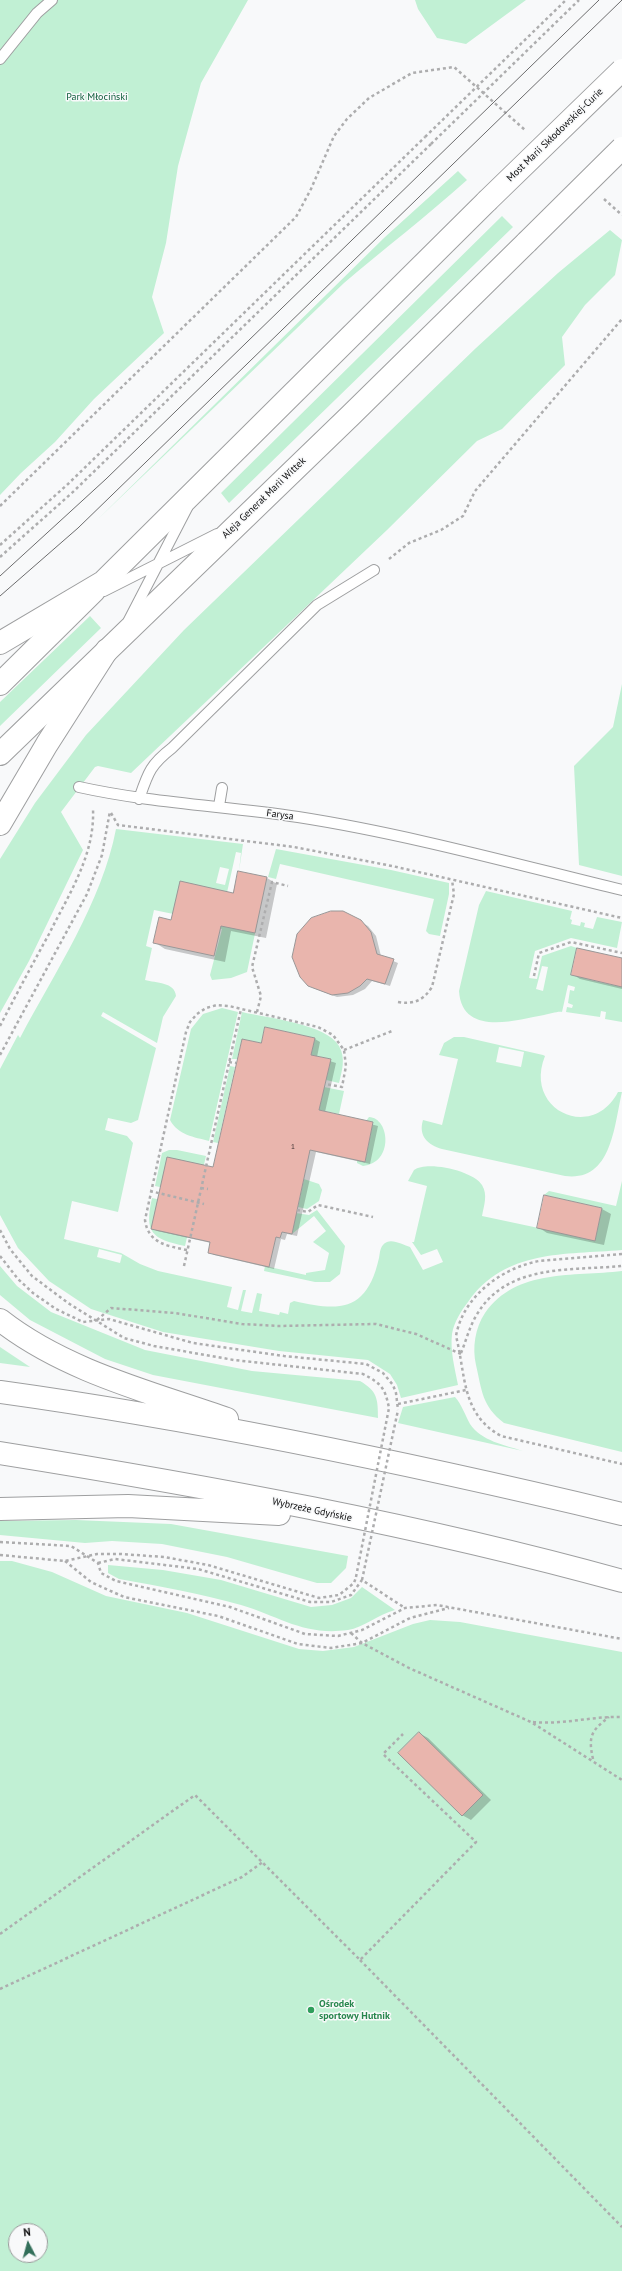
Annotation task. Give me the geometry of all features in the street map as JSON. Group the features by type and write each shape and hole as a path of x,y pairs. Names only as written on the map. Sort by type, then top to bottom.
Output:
{"main road":[{"name":"Most Marii Skłodowskiej-Curie","path":"199,487 487,200 622,70"},
{"name":"Aleja Generał Marii Wittek","path":"0,754 622,148"},
{"path":"0,684 199,487"},
{"path":"0,643 103,582"},
{"path":"0,824 43,750 112,645"},
{"path":"0,1320 21,1337 50,1354 84,1369 288,1441"},
{"path":"0,1392 288,1441 413,1466 622,1514"},
{"name":"Wybrzeże Gdyńskie","path":"0,1452 180,1483 352,1518 418,1532 622,1581"},
{"path":"0,1509 128,1506 352,1518"}],"lane":[{"path":"0,59 37,13 52,0"},
{"path":"112,645 158,564 199,487"},
{"path":"86,600 239,522"},
{"path":"139,799 147,775 155,761 172,748 317,605 374,570"},
{"name":"Farysa","path":"79,787 139,799 220,806 299,818 397,836 622,890"},
{"path":"220,806 222,788"}],"path":[{"path":"0,545 68,484 566,0"},
{"path":"0,557 74,491 579,0"},
{"path":"0,506 296,217 311,189 334,136 347,119 369,98 412,73 454,67"},
{"path":"374,570 409,543 441,530 463,516 475,492 622,319"},
{"path":"0,1055 87,894 102,855 113,794"},
{"path":"0,1026 73,887 86,857 93,829 93,807"},
{"path":"110,810 118,814"},
{"path":"110,810 118,825 294,847 392,866 622,918"},
{"path":"398,1002 413,1003 427,994 432,987 454,894 452,880"},
{"path":"257,1012 261,996 252,967 272,882 288,886"},
{"path":"534,976 539,953 571,942 622,953"},
{"path":"187,1250 160,1243 149,1234 144,1220 190,1022 201,1011 212,1006 223,1005 324,1028 337,1039 344,1050 346,1066 342,1087 325,1084"},
{"path":"184,1266 241,1008"},
{"path":"344,1050 392,1031"},
{"path":"229,1062 236,1063"},
{"path":"201,1188 208,1190"},
{"path":"150,1191 204,1204"},
{"path":"297,1210 308,1212 318,1205 373,1217"},
{"path":"0,1230 10,1249 32,1276 68,1303 97,1320 104,1327 124,1338 154,1346 234,1360 363,1374 378,1382 386,1392 389,1408 356,1577 354,1584 339,1595 320,1598 208,1565 164,1557 121,1554 88,1556 65,1561 0,1555"},
{"path":"622,1254 539,1261 504,1272 482,1290 462,1318 456,1336 461,1354 466,1390 473,1409 480,1421 487,1428 501,1436 622,1464"},
{"path":"0,1256 18,1279 33,1293 56,1309 83,1322 109,1320 193,1343 284,1356 366,1364 382,1373 388,1379 396,1393 398,1410 362,1580 351,1595 331,1602 310,1602 198,1569 115,1559 98,1563"},
{"path":"461,1354 477,1315 486,1302 507,1283 525,1276 547,1271 622,1266"},
{"path":"97,1320 111,1308 175,1313 242,1324 279,1326 376,1324 416,1334 461,1354"},
{"path":"398,1404 466,1390"},
{"path":"0,1542 71,1546 98,1563 101,1574 116,1581 230,1606 305,1634 338,1636 362,1630 405,1608 437,1605 622,1640"},
{"path":"65,1561 91,1582 124,1597 218,1616 298,1644 331,1648 362,1643 410,1618 451,1607"},
{"path":"362,1580 405,1608"},
{"path":"351,1632 362,1643 409,1668 531,1722 593,1760 622,1780"},
{"path":"531,1722 552,1724 609,1717 622,1717"},
{"path":"593,1760 589,1743 596,1727 609,1717"},
{"path":"360,1960 476,1842 383,1754 402,1734"},
{"path":"0,1934 195,1795 360,1960 622,2227"},
{"path":"0,1989 242,1877 263,1862"}],"green space":[{"name":"Park Młociński","path":"0,0 248,0 201,83 178,166 166,243 152,297 164,333 94,399 55,442 21,473 0,495"},
{"path":"415,0 526,0 466,44 437,38 418,9"},
{"path":"458,171 467,180 344,283 96,521 385,237"},
{"path":"502,216 513,227 229,503 221,493"},
{"path":"610,230 622,240 615,275 585,305 562,337 565,365 502,429 477,441 387,530 131,773 98,766 95,767 61,812 83,850 29,961 0,1013 0,859 35,803 86,735 184,630 476,348 558,273"},
{"path":"90,616 101,628 0,726 0,702"},
{"path":"622,684 622,876 579,865 574,766 613,727"},
{"path":"116,829 243,844 239,871 241,853 236,852 222,915 257,924 247,972 231,978 212,980 210,975 222,929 188,921 188,917 154,910 146,946 152,948 145,980 169,986 175,991 176,996 163,1017 157,1043 103,1012 101,1016 156,1048 138,1120 131,1123 108,1118 105,1130 127,1136 133,1143 118,1212 72,1201 64,1239 121,1253 140,1264 158,1271 232,1287 227,1307 238,1310 243,1290 246,1290 241,1311 252,1313 257,1293 262,1294 259,1311 279,1315 280,1312 288,1314 290,1303 294,1301 325,1306 350,1304 359,1298 367,1289 374,1276 381,1249 383,1245 389,1241 410,1247 423,1270 443,1262 437,1249 421,1255 412,1242 414,1242 427,1186 408,1181 414,1170 420,1167 429,1166 450,1168 470,1175 477,1180 482,1185 485,1193 482,1216 595,1240 602,1208 544,1195 549,1191 616,1206 622,1181 622,1250 538,1258 518,1264 500,1272 483,1285 468,1302 454,1325 452,1347 458,1385 401,1398 397,1385 390,1374 368,1360 279,1351 163,1332 91,1309 49,1281 18,1248 0,1215 0,1069 18,1035 20,1038 76,936 89,910 109,856","holes":["220,867 229,869 225,885 216,883","99,1249 122,1255 120,1263 97,1257"]},
{"path":"276,849 391,870 449,883 449,894 440,936 429,934 426,931 434,899 280,864 276,879 268,877"},
{"path":"486,891 572,911 570,919 572,920 571,924 580,926 581,922 585,923 584,927 593,929 597,917 622,922 617,948 571,938 535,951 529,978 537,979 542,956 571,946 577,948 571,975 580,977 586,950 592,951 586,979 622,987 622,1022 605,1019 606,1012 601,1011 600,1017 566,1012 567,1007 572,1008 573,1005 568,1003 570,990 574,991 575,987 568,985 562,1012 506,1022 480,1020 470,1015 462,1005 459,991 479,905","holes":["542,966 548,967 543,991 536,989"]},
{"path":"222,1008 238,1012 209,1141 187,1135 177,1129 170,1120 191,1029 203,1014"},
{"path":"242,1012 310,1027 332,1038 339,1046 343,1060 339,1083 326,1080 331,1059 311,1055 315,1038 265,1027 261,1043 242,1039 237,1059 232,1059"},
{"path":"454,1037 464,1037 545,1056 541,1075 543,1091 552,1104 564,1113 578,1117 593,1115 606,1107 618,1092 622,1092 613,1135 602,1161 593,1170 581,1176 565,1176 442,1149 432,1145 423,1135 423,1120 442,1125 458,1059 439,1055 444,1043","holes":["499,1047 524,1052 521,1067 496,1062"]},
{"path":"230,1066 235,1067 218,1143 213,1142"},
{"path":"324,1087 344,1091 339,1114 319,1110"},
{"path":"369,1117 376,1119 381,1125 385,1132 386,1141 380,1157 373,1163 363,1166 357,1163 357,1160 365,1162 373,1122 366,1121"},
{"path":"169,1150 177,1150 206,1156 197,1195 155,1186 162,1153"},
{"path":"304,1179 319,1184 322,1190 319,1201 307,1209 298,1207"},
{"path":"152,1198 194,1207 185,1246 158,1237 153,1232 150,1227 149,1219"},
{"path":"317,1210 345,1246 340,1274 330,1282 315,1282 264,1271 265,1266 306,1275 306,1273 325,1270 329,1253 313,1242 326,1231 314,1216 292,1234 296,1213 309,1215"},
{"path":"0,1266 17,1286 51,1312 145,1350 252,1371 360,1381 370,1388 377,1400 378,1418 153,1375 105,1359 30,1320 0,1295"},
{"path":"622,1271 622,1452 504,1423 497,1417 487,1404 480,1383 475,1358 475,1338 485,1313 498,1299 513,1288 529,1282 547,1277"},
{"path":"0,1347 30,1367 0,1363"},
{"path":"455,1397 462,1407 470,1424 480,1435 494,1442 523,1451 398,1423 403,1407"},
{"path":"76,1520 171,1524 348,1556 346,1568 331,1583 317,1583 227,1557 162,1544 112,1541 85,1543 0,1535 0,1521"},
{"name":"Ośrodek sportowy Hutnik","path":"0,1561 12,1561 52,1572 106,1596 187,1613 299,1649 323,1651 354,1647 413,1624 430,1620 460,1622 622,1652 622,2271 0,2271"},
{"path":"108,1565 163,1570 221,1580 311,1607 332,1605 351,1598 362,1587 395,1610 354,1629 332,1631 305,1628 226,1601 180,1590 119,1579 108,1573"}],"building":[{"path":"238,871 267,877 255,933 221,926 214,956 153,943 159,917 171,920 180,881 233,893"},
{"path":"331,911 343,911 361,920 371,932 377,954 394,959 385,984 367,979 360,986 348,993 332,995 308,986 300,977 292,957 297,934 311,918"},
{"path":"577,948 622,958 622,987 571,975"},
{"path":"265,1027 315,1038 311,1055 331,1059 319,1110 373,1122 365,1162 310,1150 292,1234 282,1232 280,1238 276,1237 269,1267 208,1253 210,1242 151,1229 167,1157 213,1167 242,1039 261,1043"},
{"path":"544,1195 602,1208 595,1241 537,1228"},
{"path":"419,1732 483,1795 462,1816 398,1753"}],"tram line":[{"path":"0,576 106,479 599,0"},
{"path":"0,596 78,528 622,0"}],"place":[{"name":"Ośrodek sportowy Hutnik","path":"311,2010"}]}
